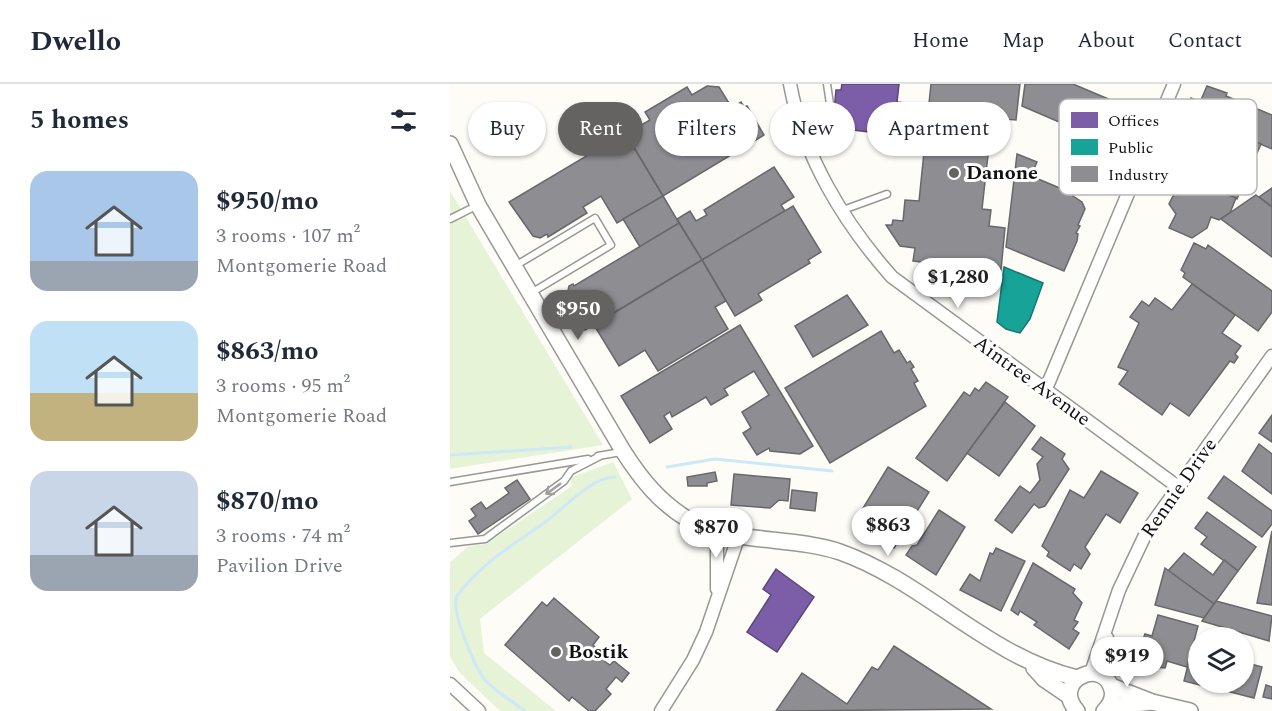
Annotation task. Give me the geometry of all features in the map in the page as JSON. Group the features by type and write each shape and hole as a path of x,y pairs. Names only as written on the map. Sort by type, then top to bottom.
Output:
{"street":[{"name":"Aintree Avenue","path":"790,84 796,118 813,160 869,251 892,277 1178,487"},
{"path":"1168,99 1174,84"},
{"path":"450,144 478,205 623,451 644,482 665,503 694,523 717,531 812,544 858,560 1030,664 1044,679 1069,696 1077,711"},
{"path":"1045,391 1127,195"},
{"name":"Rennie Drive","path":"1096,679 1119,590 1147,531 1272,356"},
{"path":"717,531 717,593"},
{"path":"661,711 693,660 706,632 717,593 732,561 739,535"},
{"path":"1030,664 1096,679 1152,702 1190,711"},
{"path":"1069,696 1072,683 1096,679"},
{"path":"1096,679 1112,700 1106,709"},
{"path":"450,684 479,711"},
{"path":"1106,709 1152,702"}],"lane":[{"path":"827,84 830,102"},
{"path":"843,210 887,194"},
{"path":"450,219 478,205"},
{"path":"514,266 595,218 611,245 531,293"},
{"path":"450,482 623,451"},
{"path":"450,543 485,539 564,481 571,471 600,456"}],"green space":[{"path":"450,191 603,445 450,469"},
{"path":"613,462 632,499 480,619 484,653 556,711 500,711 460,673 450,657 450,562 469,546 486,544 572,486 570,478"}],"building: Offices":[{"path":"842,84 899,84 897,102 867,102 867,132 855,130 855,102 835,102 836,90 841,90"},
{"path":"776,569 814,597 777,652 747,632 771,595 763,589"}],"building: Public":[{"path":"1004,267 1043,283 1030,319 1020,333 1006,329 997,322"}],"building: Industry":[{"name":"Danone","path":"931,84 1020,84 1016,120 1011,120 1011,102 929,102"},
{"path":"1025,84 1073,84 1108,99 1059,99 1059,122 1022,106"},
{"path":"707,86 719,87 728,102 662,102 687,87 692,95"},
{"path":"1207,86 1227,93 1226,96 1233,99 1201,99"},
{"path":"655,106 655,156 729,156 663,196 639,156 643,156 643,124 650,120 645,112"},
{"path":"1257,109 1272,115 1272,149 1257,143"},
{"path":"758,125 764,135 758,139"},
{"path":"1017,154 1037,162 1031,176 1059,188 1059,195 1074,195 1082,202 1085,209 1076,233 1078,234 1077,241 1064,271 1006,247"},
{"path":"586,156 639,156 663,196 617,223 601,196 583,207 587,213 548,237 547,234 540,238 533,236 509,202"},
{"name":"Danone","path":"924,156 988,156 982,209 991,210 989,226 1005,228 1001,270 913,261 915,248 900,246 886,225 892,225 893,220 903,221 905,200 919,201"},
{"path":"774,167 794,197 781,205 785,211 702,260 677,219 690,211 696,221 707,215 704,210"},
{"path":"1272,188 1272,207 1259,197"},
{"path":"1229,195 1236,198 1230,213 1219,220 1211,217 1207,228 1192,238 1169,228 1176,214 1169,204 1173,196"},
{"path":"1256,195 1272,207 1272,257 1221,219"},
{"path":"663,196 679,223 640,247 623,219"},
{"path":"793,206 821,252 808,260 810,263 758,294 762,300 735,316 702,260"},
{"path":"679,223 702,260 585,330 570,306 573,304 567,295 569,286 573,284 574,286"},
{"path":"1194,243 1206,249 1208,245 1272,291 1272,312 1258,331 1183,277 1185,273 1181,270"},
{"path":"702,260 726,301 715,307 728,329 658,371 645,350 619,366 594,325"},
{"path":"1192,284 1235,315 1222,333 1241,346 1235,354 1238,357 1234,363 1230,361 1189,416 1170,403 1162,415 1119,384 1128,371 1118,367 1139,323 1130,317 1142,301 1149,306 1155,298 1172,310"},
{"path":"847,295 868,325 813,357 795,326"},
{"path":"740,325 813,446 800,454 770,451 769,448 757,455 743,433 751,428 742,412 769,395 754,371 724,389 728,395 711,405 706,397 672,417 670,412 664,416 672,429 650,443 621,396"},
{"path":"881,331 894,353 899,350 907,363 910,361 914,367 911,369 918,381 914,383 926,406 830,463 785,388"},
{"path":"986,382 1008,397 947,481 916,458 964,392 970,396 975,388 979,391"},
{"path":"1005,402 1035,426 999,476 967,453"},
{"path":"1272,415 1272,442 1259,433"},
{"path":"1041,437 1065,454 1062,459 1069,469 1045,506 1039,508 1034,504 1012,533 995,520 1020,486 1030,493 1040,480 1037,464 1043,457 1032,449"},
{"path":"1259,444 1272,454 1272,494 1242,471"},
{"path":"888,467 929,492 894,548 864,532 854,523"},
{"path":"1101,471 1138,493 1120,523 1106,514 1085,547 1090,554 1081,569 1074,564 1070,571 1047,556 1049,552 1042,546 1070,490 1084,498"},
{"path":"715,472 717,481 707,483 707,486 688,486 687,477"},
{"path":"734,474 790,479 788,501 779,500 770,508 731,505"},
{"path":"1224,476 1272,511 1272,524 1262,537 1208,498"},
{"path":"517,480 530,499 478,534 469,521 476,516 471,509 481,502 486,509 509,493 505,488"},
{"path":"792,490 817,493 815,511 790,508"},
{"path":"939,510 965,527 936,575 906,555 912,546 917,545"},
{"path":"1207,512 1256,547 1238,571 1201,544 1207,537 1195,528"},
{"path":"1272,531 1272,605 1257,603"},
{"path":"996,548 1025,561 1001,611 960,590 970,574 980,581 990,553 993,554"},
{"path":"1184,553 1213,575 1224,560 1238,571 1214,604 1168,571"},
{"path":"1033,563 1075,589 1073,593 1082,603 1074,620 1078,622 1073,629 1079,633 1069,649 1034,625 1037,622 1020,611 1018,615 1011,610"},
{"path":"1165,568 1214,604 1204,618 1155,605"},
{"name":"Bostik","path":"554,598 599,637 593,645 607,658 604,661 610,665 614,661 629,673 622,682 616,677 606,689 611,694 595,711 589,711 572,697 569,701 505,645 542,602 547,606"},
{"path":"1216,601 1272,616 1269,641 1254,637 1254,627 1222,627 1202,621"},
{"path":"1158,615 1198,626 1188,627 1187,667 1167,661 1165,668 1144,664 1138,654 1145,634 1152,636"},
{"path":"894,646 991,709 776,711 802,673 847,704 872,667 878,670"},
{"path":"1188,665 1188,682 1184,681"},
{"path":"1254,665 1262,667 1254,698 1234,693 1254,693"},
{"path":"1266,685 1272,687 1272,699 1263,697"}],"waterway":[{"path":"450,455 571,447"},
{"path":"667,467 715,459 832,471"},
{"path":"525,711 485,680 470,652 460,626 457,596 486,565 587,488 596,482 615,477"}],"place":[{"name":"Danone","path":"954,173"},
{"name":"Bostik","path":"556,652"}]}
